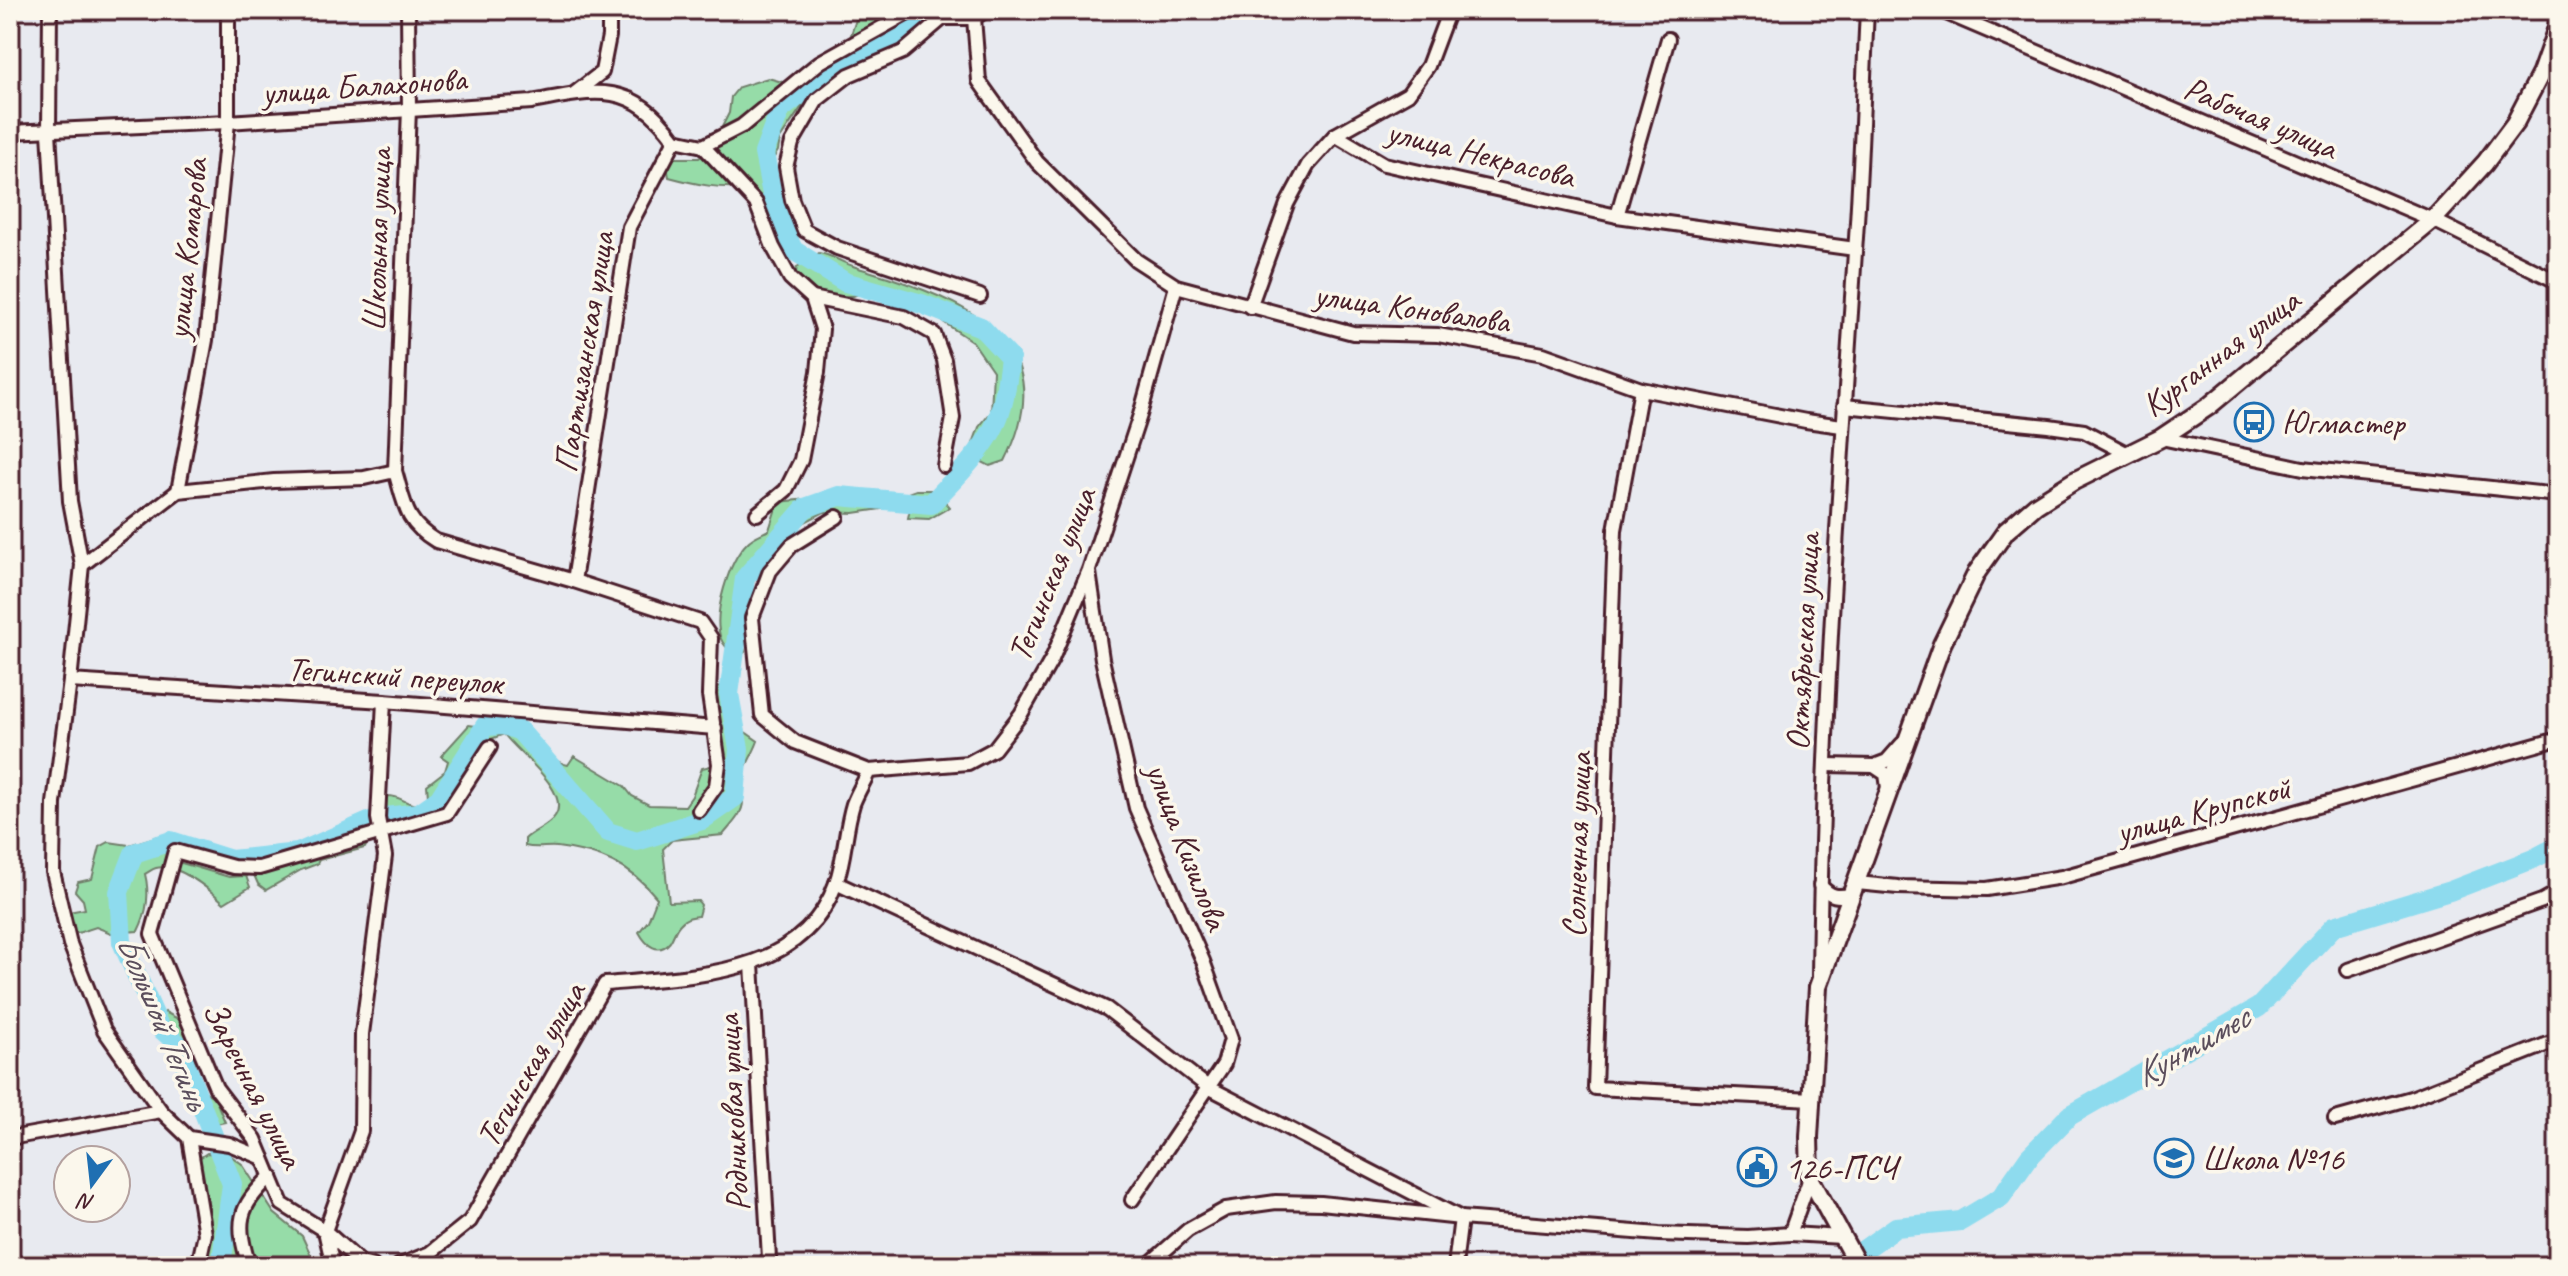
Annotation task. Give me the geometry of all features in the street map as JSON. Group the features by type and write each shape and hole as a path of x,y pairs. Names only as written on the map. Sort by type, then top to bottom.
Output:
{"main road":[{"name":"Курганная улица","path":"1818,987 1957,609 1977,572 2006,531 2036,505 2074,481 2161,438 2209,406 2433,220 2485,163 2515,123 2541,73 2558,25"},
{"name":"Октябрьская улица","path":"1818,987 1809,1137 1810,1178 1858,1266"}],"street":[{"path":"50,10 49,131 70,501 82,565 54,803 53,872 70,944 104,1030 161,1111 189,1138 229,1144 263,1158"},
{"name":"улица Комарова","path":"178,491 206,340 228,122 228,10"},
{"name":"Школьная улица","path":"408,10 409,109 395,471 409,516 418,530 436,541 700,622 711,638 709,695 715,728"},
{"path":"575,93 602,72 609,36 609,10"},
{"path":"703,146 742,126 820,62 910,10"},
{"path":"980,296 837,248 804,230 792,200 786,167 792,143 817,100 849,75 903,52 943,18 974,18 986,10"},
{"path":"1250,307 1287,204 1308,165 1335,135 1408,94 1428,66 1449,10"},
{"name":"Октябрьская улица","path":"1818,987 1842,426 1867,10"},
{"name":"Рабочая улица","path":"1939,10 2433,220 2558,282"},
{"name":"улица Коновалова","path":"974,18 979,81 1037,162 1136,260 1176,286 1353,333 1438,335 1543,354 1641,389 1842,426"},
{"path":"1617,216 1668,39"},
{"name":"улица Балахонова","path":"10,132 228,122 532,102 575,93 610,92 635,102 660,120 675,140"},
{"name":"улица Некрасова","path":"1335,135 1384,164 1617,216 1855,249"},
{"path":"675,140 703,146 756,203 773,247 790,278 812,298 822,329 818,372 801,460 786,490 757,514"},
{"name":"Партизанская улица","path":"574,581 629,227 675,140"},
{"name":"Тегинская улица","path":"837,517 792,545 770,571 752,618 762,715 795,742 869,771 968,763 994,749 1021,714 1052,659 1089,570 1140,415 1176,286"},
{"path":"812,298 904,317 934,334 944,360 953,418 944,466"},
{"name":"Солнечная улица","path":"1641,389 1615,530 1595,1088 1812,1099"},
{"path":"1844,406 2084,431 2128,454"},
{"path":"2161,438 2303,468 2558,495"},
{"path":"82,565 178,491 274,481 364,478 395,471"},
{"name":"улица Кизилова","path":"1089,570 1102,659 1136,808 1203,961 1231,1039 1224,1064 1132,1200"},
{"name":"Тегинский переулок","path":"70,681 384,701 715,728"},
{"name":"Заречная улица","path":"384,701 378,818 381,834 385,856 362,1034 361,1131 325,1231 282,1204 255,1139 216,1088 152,934 175,851 233,867 259,868 354,839 381,834 447,813 490,747"},
{"path":"699,810 716,786 719,764 715,728"},
{"path":"1826,765 1874,766 1887,761 1910,732"},
{"name":"улица Крупской","path":"1820,885 1834,897 1841,898 1855,888 1987,889 2062,877 2558,739"},
{"path":"1874,766 1886,774 1886,804"},
{"name":"Тегинская улица","path":"398,1266 430,1253 470,1221 605,984 685,976 752,964 791,945 816,921 836,883 853,804 869,771"},
{"path":"836,883 1107,1009 1208,1087 1461,1218"},
{"path":"2348,970 2542,901 2558,892"},
{"name":"Родниковая улица","path":"752,964 769,1258"},
{"path":"2335,1119 2411,1098 2558,1040"},
{"path":"10,1138 161,1111"},
{"path":"189,1138 205,1234 198,1266"},
{"path":"249,1266 241,1241 240,1223 250,1199 271,1176"},
{"path":"1790,1234 1810,1178"},
{"path":"1147,1266 1188,1230 1226,1209 1276,1202 1321,1203 1659,1234 1842,1237"},
{"path":"1455,1266 1461,1218"},
{"path":"325,1231 333,1266"},
{"path":"325,1231 361,1263 373,1266"}],"green space":[{"path":"859,10 903,10 850,38"},
{"path":"768,78 800,87 809,96 780,139 773,159 776,192 792,229 795,245 777,245 761,205 749,186 718,187 679,180 669,177 667,166 672,158 699,158 710,148 722,127 729,113 731,97 739,87"},
{"path":"819,253 953,303 981,320 1002,339 1017,362 1023,390 1020,422 1005,461 990,466 980,461 971,449 979,427 991,412 993,371 973,342 933,315 927,303 900,289 879,287 853,296 820,294 795,277 797,267"},
{"path":"916,490 935,490 950,507 929,519 908,518 910,509 895,505 854,513 824,512 786,537 760,568 751,587 741,634 745,652 738,658 726,647 721,639 719,616 728,575 747,543 769,530 778,502 839,496 889,500"},
{"path":"724,686 736,699 741,729 758,741 743,774 741,811 723,835 672,840 663,849 669,902 698,901 701,905 698,916 682,922 666,946 657,948 649,945 639,932 648,921 657,898 625,869 587,852 525,846 525,839 555,816 558,806 556,795 540,772 504,734 486,741 476,752 466,765 455,791 438,813 385,825 384,796 422,806 428,797 427,785 445,771 448,761 441,756 469,725 499,729 504,733 515,723 522,724 555,760 568,765 574,756 649,805 685,806 702,768 719,764 713,687"},
{"path":"368,819 374,829 365,848 319,860 317,864 266,890 258,884 254,875 259,868 329,844 340,829"},
{"path":"159,836 178,857 178,862 229,877 246,876 250,887 224,903 183,873 165,867 156,868 145,874 147,903 138,931 111,933 96,927 78,933 70,930 68,912 85,909 83,900 75,891 78,882 92,879 100,847 109,842 129,845"},
{"path":"165,1012 182,1021 195,1062 199,1088 215,1098 225,1122 203,1127 198,1109 184,1100 175,1054 164,1037 160,1017"},
{"path":"207,1153 231,1156 242,1164 274,1213 302,1236 316,1266 198,1266 205,1234 198,1159"}],"waterway":[{"name":"Большой Тегинь","path":"221,1266 232,1184 177,1043 160,1028 122,942 119,892 134,853 171,841 231,860 298,853 378,818 419,813 439,799 485,726 504,725 520,731 608,832 637,841 702,820 735,797 739,749 729,694 745,578 805,508 839,496 931,504 979,451 992,431 1002,405 1010,358 981,327 922,304 845,282 793,250 774,205 764,153 780,110 848,58 919,25 926,10"},
{"name":"Кунтимес","path":"1841,1266 1896,1227 1961,1221 2001,1197 2029,1157 2069,1116 2259,1007 2334,926 2450,891 2558,846"}],"place":[{"name":"Югмастер","path":"2254,422"},
{"name":"Школа №16","path":"2174,1158"},
{"name":"126-ПСЧ","path":"1757,1167"}]}
